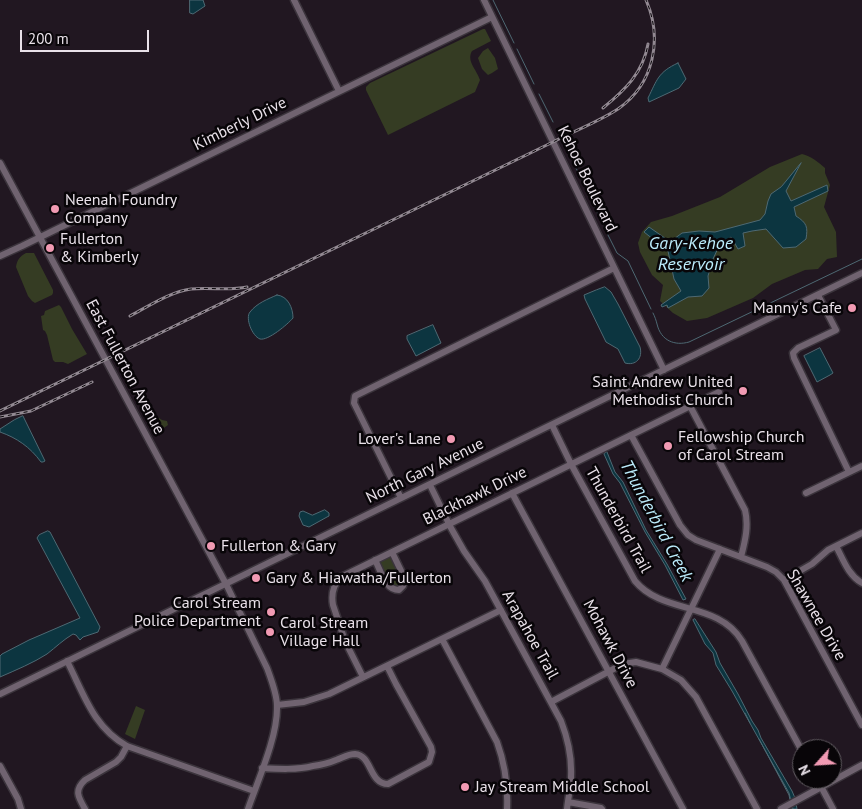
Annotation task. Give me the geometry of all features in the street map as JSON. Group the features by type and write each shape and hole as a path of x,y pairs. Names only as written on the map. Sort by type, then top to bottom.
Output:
{"street":[{"path":"294,0 339,92"},
{"name":"Kehoe Boulevard","path":"484,0 664,370"},
{"name":"Kimberly Drive","path":"0,256 492,17"},
{"name":"East Fullerton Avenue","path":"0,163 226,584 272,681 277,705 274,730 248,809"},
{"path":"401,498 354,403 356,396 614,268"},
{"name":"North Gary Avenue","path":"0,694 862,274"},
{"path":"818,295 836,330 798,348 794,355 850,472"},
{"name":"Blackhawk Drive","path":"363,678 345,641 333,605 332,582 719,392"},
{"path":"690,406 745,510 747,529 741,556"},
{"name":"Thunderbird Trail","path":"552,425 631,575 647,592 659,599 721,620 732,628 739,635 795,739"},
{"name":"Shawnee Drive","path":"631,435 683,530 688,535 696,540 773,570 784,580 862,725"},
{"path":"806,493 862,466"},
{"name":"Arapahoe Trail","path":"430,484 464,551 486,581 551,702 565,732 570,750 571,776 568,806"},
{"name":"Mohawk Drive","path":"512,493 683,809"},
{"path":"784,580 812,564 828,550 862,533"},
{"path":"836,546 849,571 862,583"},
{"path":"662,668 720,549"},
{"path":"375,560 388,585 394,590 400,590 405,579 392,552"},
{"path":"277,705 313,700 329,694 501,610"},
{"path":"442,638 497,742 505,769 507,786 506,809"},
{"path":"68,661 97,719 110,735 127,746 254,791"},
{"path":"551,702 623,664 642,663 662,668 681,680 692,690 757,809"},
{"path":"262,768 290,769 310,767 360,752 381,786 392,782 434,758 387,666"},
{"path":"85,809 76,788 85,780 116,762 127,746"},
{"path":"842,776 862,765"},
{"path":"0,766 18,799 21,809"},
{"path":"781,809 817,789"},
{"path":"822,789 833,809"},
{"path":"568,806 602,809"}],"green space":[{"path":"485,29 491,41 472,51 470,55 471,62 480,80 475,92 388,135 366,87 370,83"},
{"path":"488,48 495,58 498,69 488,75 482,69 478,58"},
{"path":"802,154 817,161 825,168 830,185 824,207 836,232 837,257 827,259 818,269 805,270 772,284 753,298 707,318 687,321 673,313 660,301 663,285 652,275 640,252 638,243 642,232 651,222 672,216 720,197 770,167"},
{"path":"26,253 34,253 53,290 52,295 35,303 28,296 16,267 19,258"},
{"path":"59,305 87,354 68,364 53,360 47,335 43,330 41,316 44,315 45,311"},
{"path":"156,416 167,421 168,425 158,430 152,419"},
{"path":"389,557 393,559 403,582 399,588 390,586 381,566 382,560"},
{"path":"136,706 145,710 135,739 125,734"}],"water":[{"path":"190,0 203,0 205,6 193,14 190,13"},
{"path":"678,63 686,79 679,88 649,102 648,98 656,81 662,73"},
{"name":"Gary-Kehoe Reservoir","path":"801,163 786,191 791,201 827,185 828,191 794,207 796,216 806,226 806,239 796,247 783,248 766,229 752,231 743,233 745,246 738,249 731,237 719,246 708,276 709,288 702,296 688,297 668,308 667,305 662,307 661,305 681,291 674,279 668,251 644,232 649,227 672,243 682,233 715,232 760,220 765,214 771,194 781,187"},
{"path":"605,287 611,292 618,304 640,347 639,358 635,362 625,363 618,349 606,342 585,299 584,295"},
{"path":"277,295 287,300 292,310 293,318 273,335 260,339 252,331 248,318 250,312 259,304"},
{"path":"433,325 441,343 416,356 407,336"},
{"path":"820,348 833,373 817,382 804,356"},
{"path":"23,416 45,461 43,462 23,444 0,432 0,429"},
{"path":"607,452 615,472 623,482 646,530 686,599 683,600 620,483 613,474 604,454"},
{"path":"325,510 329,513 329,516 309,527 303,525 299,516 300,512 303,511 312,515"},
{"path":"48,531 100,627 98,632 83,637 80,640 73,634 42,657 0,677 0,656 2,654 80,618 37,538"},
{"path":"695,619 716,652 720,663 761,738 792,791 797,809 793,809 789,793 716,665 713,653 705,644 693,620"}],"waterway":[{"name":"Thunderbird Creek","path":"493,0 514,43"},
{"name":"Thunderbird Creek","path":"517,49 534,84"},
{"name":"Thunderbird Creek","path":"539,94 553,122"},
{"name":"Thunderbird Creek","path":"558,130 560,134"},
{"name":"Thunderbird Creek","path":"573,162 600,219"},
{"name":"Thunderbird Creek","path":"604,227 617,253 628,261 651,309"},
{"path":"653,313 659,330 665,338 674,343 689,342 862,259"},
{"name":"Thunderbird Creek","path":"745,713 750,723"},
{"name":"Thunderbird Creek","path":"759,739 790,800"}],"railway":[{"path":"0,411 618,109 640,87 652,60 654,30 646,0"},
{"path":"603,108 632,80 642,64 648,44"},
{"path":"130,316 184,290 247,287"},
{"path":"0,417 31,411 92,382"}],"place":[{"name":"Neenah Foundry Company","path":"55,209"},
{"name":"Fullerton & Kimberly","path":"50,248"},
{"name":"Manny's Cafe","path":"852,308"},
{"name":"Saint Andrew United Methodist Church","path":"743,391"},
{"name":"Lover's Lane","path":"451,439"},
{"name":"Fellowship Church of Carol Stream","path":"668,446"},
{"name":"Fullerton & Gary","path":"211,546"},
{"name":"Gary & Hiawatha/Fullerton","path":"256,578"},
{"name":"Carol Stream Police Department","path":"271,612"},
{"name":"Carol Stream Village Hall","path":"270,632"},
{"name":"Jay Stream Middle School","path":"465,787"}]}
